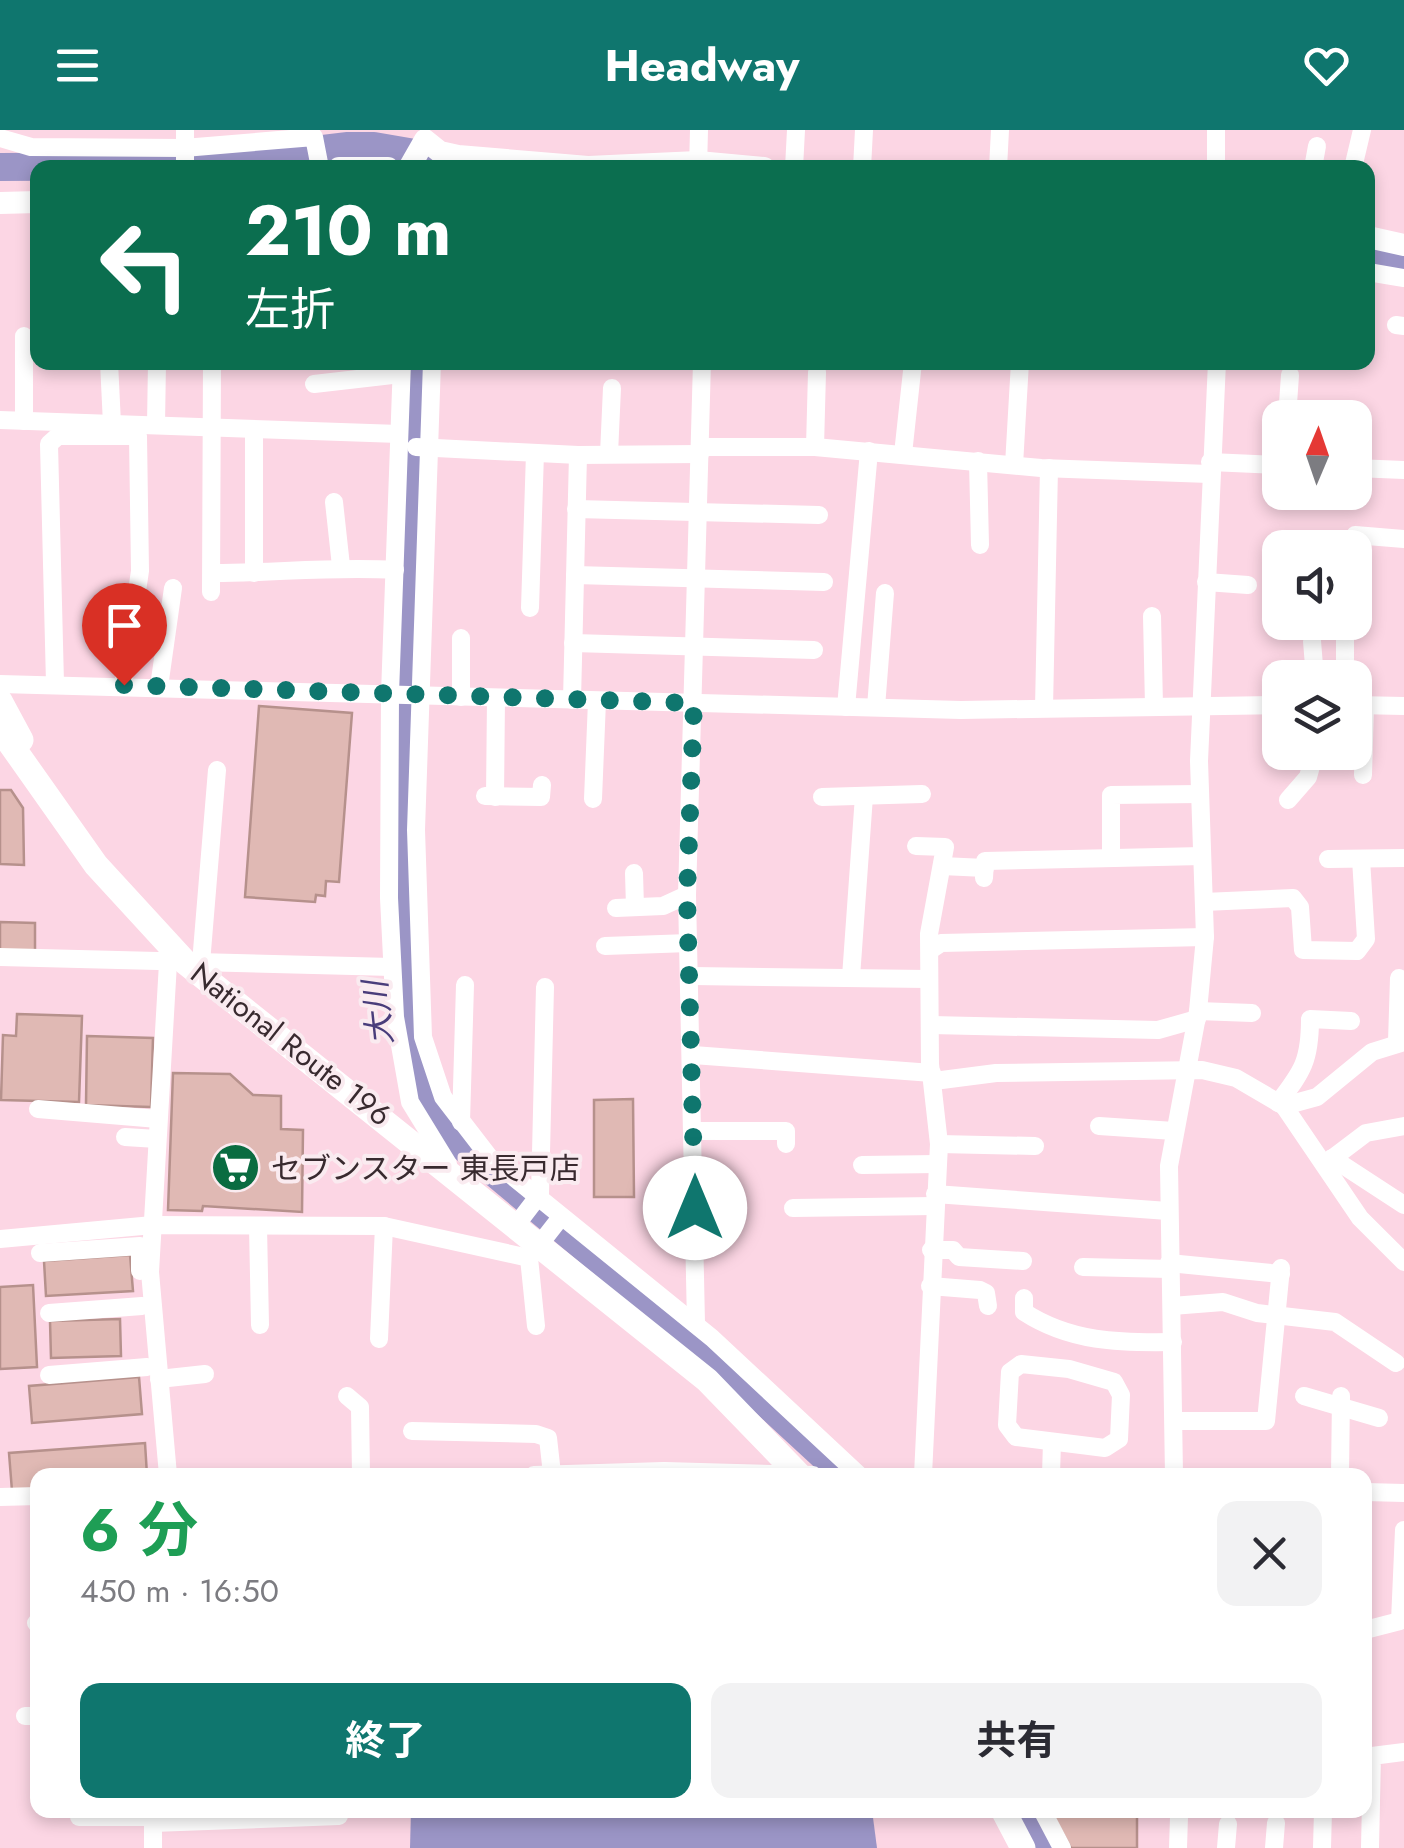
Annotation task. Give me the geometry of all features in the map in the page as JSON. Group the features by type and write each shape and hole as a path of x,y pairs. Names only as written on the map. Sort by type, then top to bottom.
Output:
{"highway":[{"name":"National Route 196","path":"0,701 38,782"},
{"name":"National Route 196","path":"0,729 96,865 185,963 408,1110 455,1174 529,1210 547,1234 641,1300 703,1350 797,1468"}],"main road":[{"path":"418,147 458,156 505,160"},
{"path":"0,203 30,202"},
{"path":"1375,237 1402,239"}],"street":[{"path":"698,160 699,130"},
{"path":"794,160 796,130"},
{"path":"862,160 864,130"},
{"path":"998,160 1000,130"},
{"path":"1216,130 1216,160"},
{"path":"1355,160 1362,130"},
{"path":"0,138 31,146 185,150 314,137 324,160"},
{"path":"1314,160 1317,146"},
{"path":"1375,273 1404,278"},
{"path":"24,336 24,421"},
{"path":"109,370 112,424"},
{"path":"156,425 157,370"},
{"path":"211,592 212,370"},
{"path":"314,384 391,370"},
{"path":"402,370 410,444 418,695 416,850 423,1037 444,1097 529,1210"},
{"path":"430,370 410,444 395,570 390,694 392,968 408,1110 444,1097"},
{"path":"702,370 687,895 694,1055 696,1324 703,1350 851,1468"},
{"path":"898,453 907,370"},
{"path":"1014,465 1020,370"},
{"path":"1174,1468 1168,1211 1174,1130 1198,1015 1205,937 1200,794 1209,468 1216,370"},
{"path":"815,447 818,372"},
{"path":"1288,400 1290,375"},
{"path":"610,454 612,388"},
{"path":"0,420 254,430 578,455 815,447 1048,468 1262,465"},
{"path":"254,430 254,573"},
{"path":"55,683 49,444 58,436 138,436 140,572 124,685"},
{"path":"846,706 869,451"},
{"path":"530,608 525,520 534,453"},
{"path":"572,700 578,455"},
{"path":"978,461 980,545"},
{"path":"1044,708 1048,468"},
{"path":"1372,469 1404,470"},
{"path":"334,502 341,566"},
{"path":"576,509 819,515"},
{"path":"1372,537 1404,539"},
{"path":"214,573 313,573 341,566 395,570"},
{"path":"575,575 824,582"},
{"path":"1206,582 1248,585"},
{"path":"160,686 173,588"},
{"path":"876,707 885,594"},
{"path":"1152,616 1154,706"},
{"path":"461,638 461,696"},
{"path":"1312,640 1314,660"},
{"path":"573,643 814,650"},
{"path":"0,684 876,707 1262,705"},
{"path":"496,698 489,796 542,798 542,785"},
{"path":"593,800 597,701"},
{"path":"1372,705 1404,706"},
{"path":"156,1468 150,1272 158,1119 217,770"},
{"path":"1288,800 1310,770"},
{"path":"1363,770 1363,775"},
{"path":"822,797 922,794"},
{"path":"1111,858 1111,795 1200,794"},
{"path":"851,977 864,796"},
{"path":"916,846 945,847 930,934 928,979 939,1144 923,1468"},
{"path":"942,866 984,873 985,861 1202,856"},
{"path":"1328,860 1404,858"},
{"path":"1204,902 1294,898 1300,907 1303,950 1357,951 1366,939 1361,859"},
{"path":"634,874 625,908 676,903 687,895"},
{"path":"932,949 941,942 1205,937"},
{"path":"605,946 689,943"},
{"path":"0,957 392,968"},
{"path":"692,976 928,979"},
{"path":"1281,1105 1317,1097 1372,1052 1401,1042 1399,978"},
{"path":"461,1122 465,985"},
{"path":"529,1210 545,988"},
{"path":"931,1025 1158,1030 1198,1015 1252,1013"},
{"path":"1281,1105 1310,1052 1310,1019 1352,1021"},
{"path":"694,1055 933,1077 1220,1072 1281,1105 1328,1161 1360,1218 1404,1262"},
{"path":"38,1110 158,1119"},
{"path":"1328,1161 1366,1133 1404,1124"},
{"path":"1099,1126 1174,1130"},
{"path":"694,1131 786,1131 786,1144"},
{"path":"125,1137 157,1139"},
{"path":"939,1144 1035,1146"},
{"path":"1328,1161 1404,1205"},
{"path":"862,1165 937,1164"},
{"path":"793,1208 935,1200 1168,1211"},
{"path":"0,1239 153,1225 384,1226 547,1234 536,1326"},
{"path":"258,1226 260,1325"},
{"path":"379,1339 384,1226"},
{"path":"40,1253 140,1246 142,1306 167,1468"},
{"path":"931,1250 953,1250 959,1257 1023,1261"},
{"path":"1083,1267 1281,1271 1266,1422 1174,1420"},
{"path":"930,1286 980,1290 988,1298 988,1306"},
{"path":"1024,1298 1024,1312 1047,1327 1114,1342 1173,1342"},
{"path":"641,1300 696,1324"},
{"path":"1172,1306 1223,1302 1277,1315 1335,1322 1390,1353"},
{"path":"50,1313 142,1306"},
{"path":"1015,1366 1069,1369 1114,1382 1120,1388 1119,1439 1113,1446 1052,1442 1010,1433 1010,1372 1015,1366"},
{"path":"48,1376 205,1374"},
{"path":"347,1396 360,1406 361,1468"},
{"path":"1304,1396 1341,1402 1379,1418"},
{"path":"1340,1468 1341,1402"},
{"path":"412,1431 536,1434 548,1438 551,1468"},
{"path":"1050,1468 1052,1442"},
{"path":"1372,1492 1404,1494"},
{"path":"0,1497 30,1496"},
{"path":"1372,1629 1402,1625 1404,1530"},
{"path":"1372,1756 1404,1752"},
{"path":"153,1818 153,1848"},
{"path":"1178,1848 1179,1818"},
{"path":"1322,1848 1323,1818"},
{"path":"1369,1818 1370,1848"},
{"path":"1027,1822 1062,1848"},
{"path":"1274,1848 1276,1823"},
{"path":"1226,1848 1228,1824"}],"shaded area":[{"path":"411,1818 873,1818 877,1848 410,1848"}],"building":[{"path":"259,706 352,713 339,882 326,881 325,896 316,895 315,902 245,897"},
{"path":"0,790 11,790 23,808 24,865 0,864"},
{"path":"0,922 35,923 35,952 0,952"},
{"path":"17,1014 82,1016 79,1102 1,1100 3,1035 16,1036"},
{"path":"87,1036 153,1038 151,1107 86,1105"},
{"name":"セブンスター 東長戸店","path":"173,1073 230,1074 253,1095 281,1096 281,1129 303,1130 302,1212 203,1206 202,1211 168,1210"},
{"path":"633,1099 634,1197 594,1197 594,1100"},
{"path":"130,1255 133,1291 46,1296 44,1261"},
{"path":"33,1285 37,1367 0,1369 0,1287"},
{"path":"120,1319 121,1356 51,1358 50,1321"},
{"path":"139,1377 142,1414 32,1423 29,1386"},
{"path":"145,1443 147,1468 30,1468 30,1490 12,1491 9,1453"},
{"path":"1054,1818 1137,1818 1137,1848 1071,1848"}],"waterway":[{"name":"大川","path":"230,160 348,146 374,146 455,160"},
{"name":"大川","path":"0,167 30,167"},
{"path":"1375,255 1404,261"},
{"name":"大川","path":"417,370 404,765 404,913 412,1038 426,1086 457,1142 719,1360 832,1468"},
{"name":"大川","path":"1031,1818 1046,1848"}],"place":[{"name":"セブンスター 東長戸店","path":"236,1168"}],"route":[{"path":"124,685 694,703 687,895 695,1208"}]}
